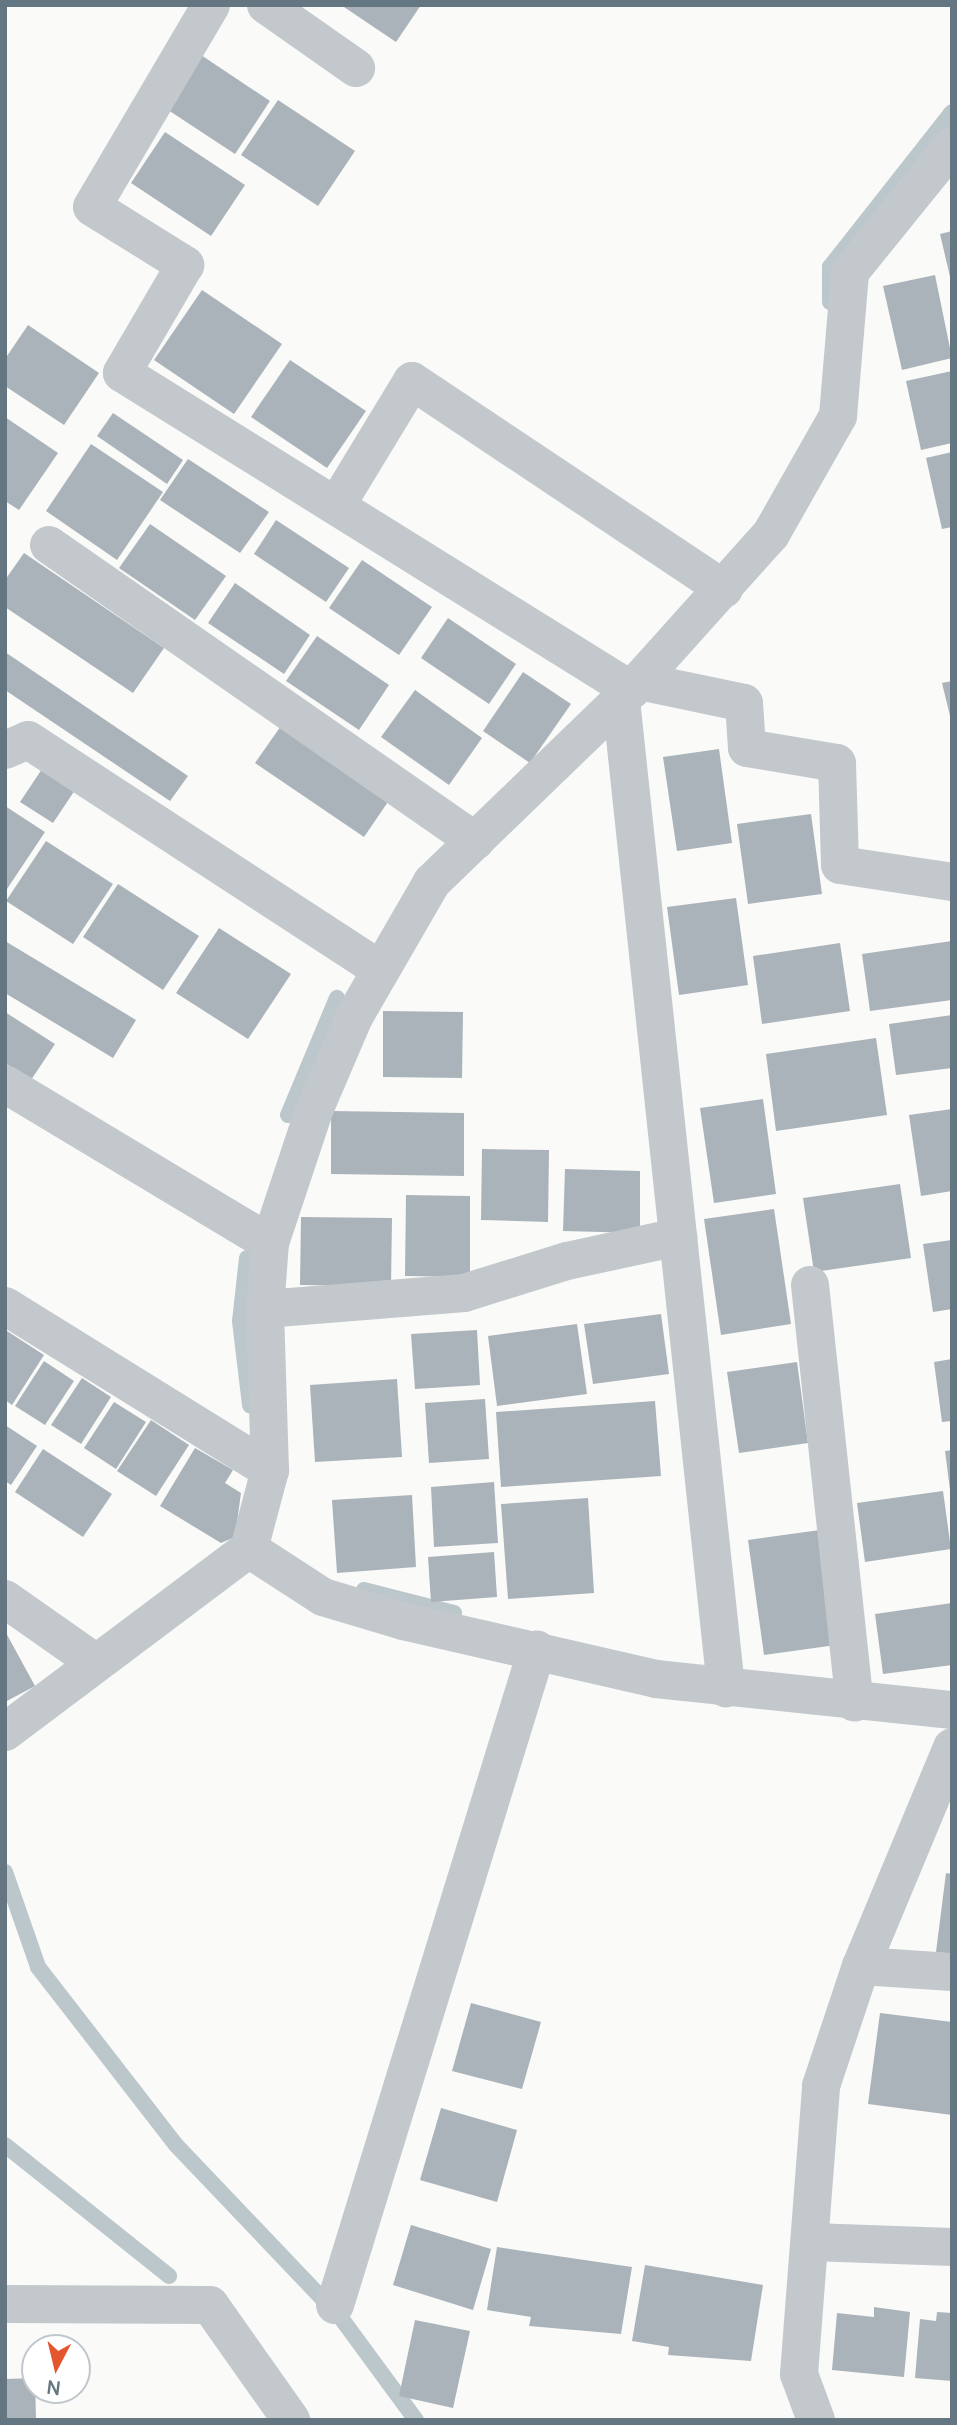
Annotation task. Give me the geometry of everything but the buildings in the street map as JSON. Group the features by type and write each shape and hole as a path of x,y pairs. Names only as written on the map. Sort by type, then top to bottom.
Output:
{"street":[{"path":"211,5 92,207 185,265 122,373 630,690 744,703 747,748 837,763 840,865 952,882"},
{"path":"266,5 356,68"},
{"path":"5,1732 249,1549 270,1470 265,1309 270,1243 315,1108 381,970 432,882 630,690 771,534 838,416 850,272 952,146"},
{"path":"336,506 412,381 724,589"},
{"path":"49,545 475,841"},
{"path":"630,690 678,1237 726,1688"},
{"path":"5,750 28,740 381,970"},
{"path":"5,1084 270,1243"},
{"path":"265,1309 464,1293 567,1261 678,1237"},
{"path":"810,1285 855,1703"},
{"path":"5,1306 270,1470"},
{"path":"249,1549 323,1597 403,1621 537,1649 656,1679 855,1703 952,1710"},
{"path":"5,1599 96,1663"},
{"path":"335,2305 537,1649"},
{"path":"816,2420 799,2374 821,2086 861,1966 952,1747"},
{"path":"861,1966 952,1972"},
{"path":"811,2242 952,2247"},
{"path":"5,2304 210,2305 291,2420"}],"waterway":[{"path":"830,302 830,267 952,112"},
{"path":"288,1115 337,998"},
{"path":"247,1258 240,1321 250,1405"},
{"path":"364,1590 454,1613"},
{"path":"5,1872 38,1967 176,2145 341,2318 416,2420"},
{"path":"5,2145 169,2276"}]}
